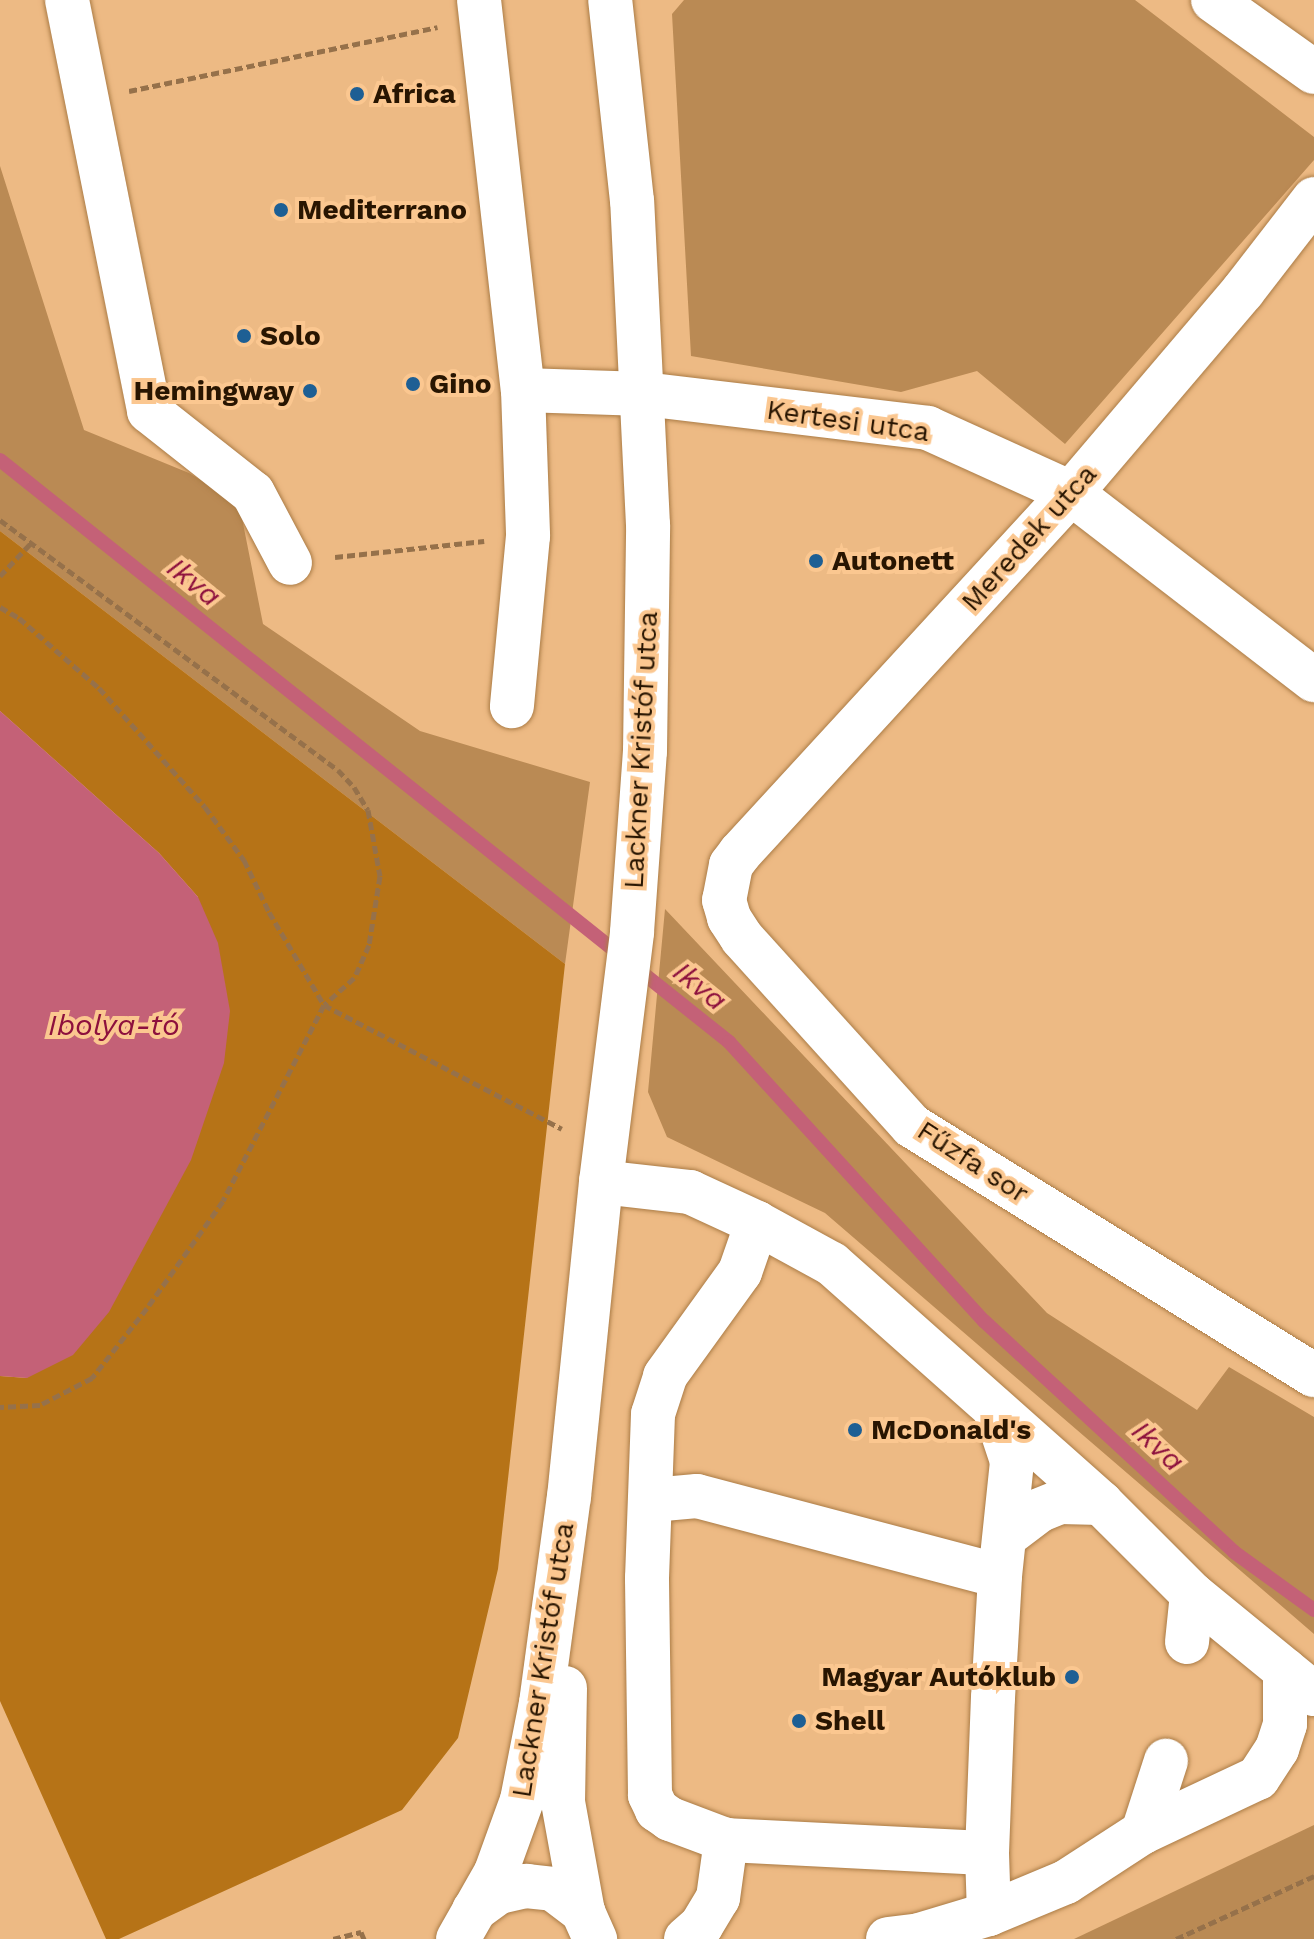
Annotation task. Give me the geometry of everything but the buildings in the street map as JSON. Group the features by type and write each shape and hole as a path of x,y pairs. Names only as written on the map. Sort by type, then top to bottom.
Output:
{"street":[{"path":"67,0 149,411 253,493 290,563"},
{"name":"Lackner Kristóf utca","path":"460,1929 496,1872 522,1800 541,1703 569,1497 603,1167 632,932 645,751 648,525 644,394 632,201 610,0"},
{"path":"1213,0 1314,72"},
{"path":"480,10 523,390 528,536 512,706"},
{"name":"Meredek utca","path":"731,865 1071,493 1243,291 1314,199"},
{"name":"Kertesi utca","path":"523,390 644,394 928,428 1071,493 1314,680"},
{"name":"Fűzfa sor","path":"731,865 724,900 729,918 742,938 912,1126 1314,1375"},
{"path":"603,1167 690,1192 757,1223 832,1264 1101,1503 1192,1594 1300,1682 1277,1749 1258,1778 1143,1832 1066,1882 989,1914 919,1935 888,1939"},
{"path":"757,1223 740,1272 665,1376 653,1414 647,1578 650,1795 657,1810 670,1819 726,1840 987,1853"},
{"path":"989,1914 987,1853 1003,1556 1012,1461 995,1410"},
{"path":"652,1500 697,1496 1003,1556"},
{"name":"Lackner Kristóf utca","path":"569,1497 563,1802 589,1926"},
{"path":"1003,1556 1040,1510 1060,1502 1101,1503"},
{"path":"1187,1642 1192,1594"},
{"path":"1143,1832 1166,1761"},
{"path":"686,1939 701,1926 718,1898 726,1840"},
{"name":"Lackner Kristóf utca","path":"460,1929 499,1892 526,1886 553,1889 589,1926"}],"path":[{"path":"87,100 480,10"},
{"path":"0,520 338,770 354,787 368,810 380,876 369,945 354,978 324,1005 223,1201 92,1378 40,1405 0,1407"},
{"path":"0,576 31,543"},
{"path":"290,563 441,546"},
{"path":"0,607 19,618 99,688 205,807 244,860 269,912 324,1005 603,1167"},
{"path":"1176,1939 1314,1876"},
{"path":"333,1939 361,1932 364,1939"}],"shaded area":[{"path":"684,0 1135,0 1314,137 1314,160 1065,444 977,371 901,392 691,356 672,14"},
{"path":"0,166 84,430 189,473 239,503 263,624 420,731 590,782 565,964 0,531"},
{"path":"0,531 565,964 498,1569 458,1738 402,1810 119,1939 106,1939 0,1701 0,1376 27,1378 198,897 159,853 0,711"},
{"path":"665,909 1047,1313 1197,1410 1229,1367 1314,1417 1314,1634 825,1213 667,1137 648,1092"},
{"path":"1314,1825 1314,1939 1074,1939"}],"water":[{"name":"Ibolya-tó","path":"0,711 159,853 198,897 218,943 230,1011 224,1063 191,1160 109,1312 73,1355 27,1378 0,1376"}],"waterway":[{"name":"Ikva","path":"0,460 729,1042 984,1321 1234,1552 1314,1610"}],"place":[{"name":"Africa","path":"357,94"},
{"name":"Mediterrano","path":"281,210"},
{"name":"Solo","path":"244,336"},
{"name":"Gino","path":"413,384"},
{"name":"Hemingway","path":"310,391"},
{"name":"Autonett","path":"816,561"},
{"name":"McDonald's","path":"855,1430"},
{"name":"Magyar Autóklub","path":"1072,1677"},
{"name":"Shell","path":"799,1721"}]}
